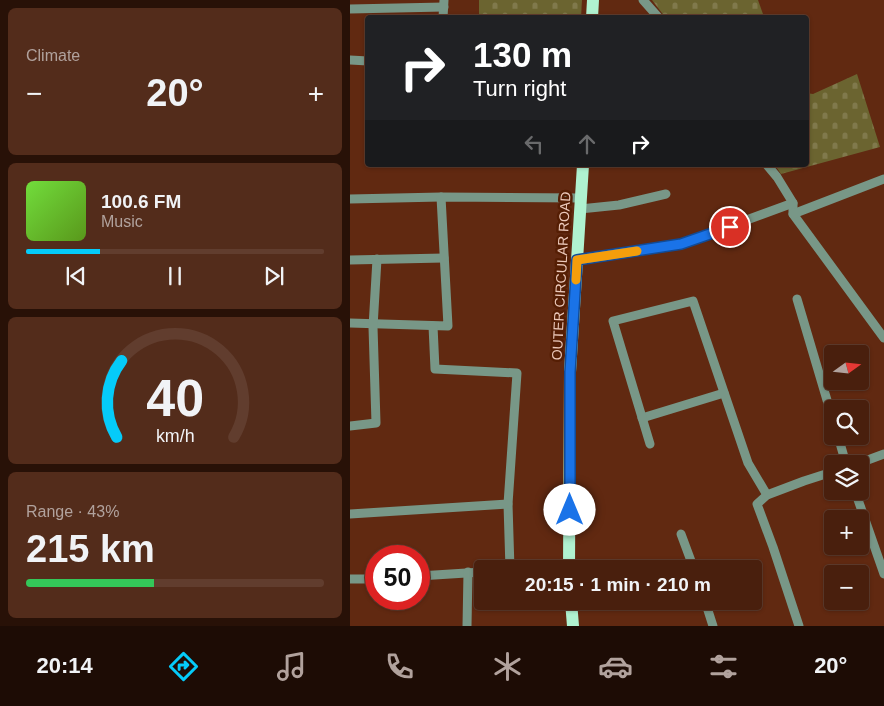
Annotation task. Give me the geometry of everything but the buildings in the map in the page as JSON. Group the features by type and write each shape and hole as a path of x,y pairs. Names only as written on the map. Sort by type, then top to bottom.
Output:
{"main road":[{"path":"592,15 593,0"},
{"name":"OUTER CIRCULAR ROAD","path":"569,560 570,372 583,167"},
{"path":"572,610 573,626"}],"street":[{"path":"643,0 656,15"},
{"path":"350,9 444,3"},
{"path":"350,60 365,60"},
{"path":"769,167 793,203 793,214 884,338"},
{"path":"793,214 884,178"},
{"path":"350,199 441,197 619,205 666,194"},
{"path":"350,323 448,326 441,197"},
{"path":"577,260 681,244 793,203"},
{"path":"350,260 444,258"},
{"path":"350,426 376,423 373,324 377,259"},
{"path":"797,299 827,400"},
{"path":"650,444 613,321 693,301 748,463 767,495"},
{"path":"433,326 435,369 518,373 508,504 510,560"},
{"path":"642,418 724,393"},
{"path":"869,460 884,454"},
{"path":"799,626 757,504 767,495 824,475"},
{"path":"858,500 884,574"},
{"path":"350,514 508,504"},
{"path":"681,534 691,560"},
{"path":"467,626 468,572"},
{"path":"430,575 474,572"},
{"path":"350,579 365,579"},
{"path":"708,610 713,626"}],"green space":[{"path":"479,0 582,0 581,15 479,15"},
{"path":"652,0 758,0 763,15 663,15"},
{"path":"857,74 880,147 809,166 809,93 813,94"},
{"path":"776,167 807,167 781,174"}],"slow traffic":[{"path":"576,280 577,260 637,251"}],"route":[{"path":"570,510 570,372 577,260 681,244 730,227"}]}
